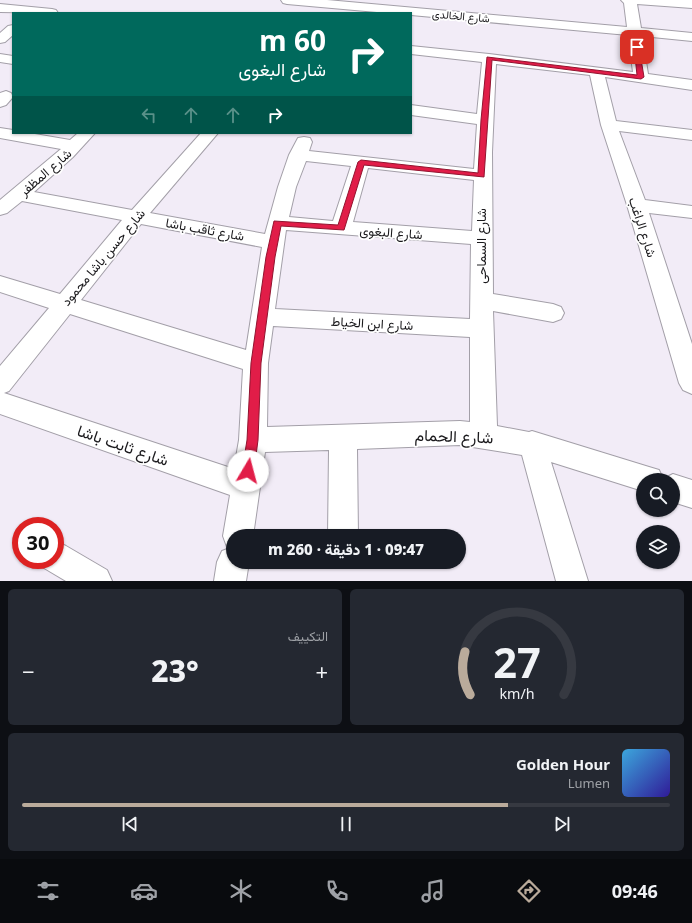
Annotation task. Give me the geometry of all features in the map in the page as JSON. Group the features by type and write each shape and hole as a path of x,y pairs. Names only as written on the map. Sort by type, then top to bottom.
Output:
{"street":[{"path":"0,8 34,12 48,0"},
{"path":"291,12 294,0"},
{"name":"شارع الخالدى","path":"294,0 692,38"},
{"path":"626,0 692,4"},
{"path":"630,0 641,77"},
{"path":"0,39 12,29"},
{"path":"412,50 596,71 692,85"},
{"path":"0,58 12,60"},
{"name":"شارع السماحى","path":"484,434 481,329 481,238 484,120 489,58"},
{"name":"شارع الراغب","path":"596,71 609,125 685,342 692,383"},
{"path":"412,110 484,120"},
{"path":"609,125 692,135"},
{"path":"0,133 74,146"},
{"name":"شارع المظفر","path":"0,209 19,195 86,134"},
{"name":"شارع حسن باشا محمود","path":"0,384 136,217 209,134"},
{"path":"239,529 253,440 256,363 275,232 287,187 301,149 361,162 482,176"},
{"path":"341,228 361,162"},
{"name":"شارع ثاقب باشا","path":"19,195 136,217 275,232"},
{"path":"637,205 692,212"},
{"name":"شارع البغوى","path":"275,232 341,228 481,238"},
{"path":"0,284 256,363"},
{"path":"481,300 553,313"},
{"name":"شارع ابن الخياط","path":"262,317 481,329"},
{"name":"شارع ثابت باشا","path":"0,403 246,487"},
{"name":"شارع الحمام","path":"253,440 460,432 484,434 532,443 636,476"},
{"path":"343,437 343,529"},
{"path":"532,443 572,581"},
{"path":"680,490 692,494"},
{"path":"64,562 96,581"},
{"path":"230,581 232,569"}],"route":[{"path":"248,471 253,440 256,363 277,223 341,228 361,162 482,176 484,120 489,58 641,77 637,47"}]}
